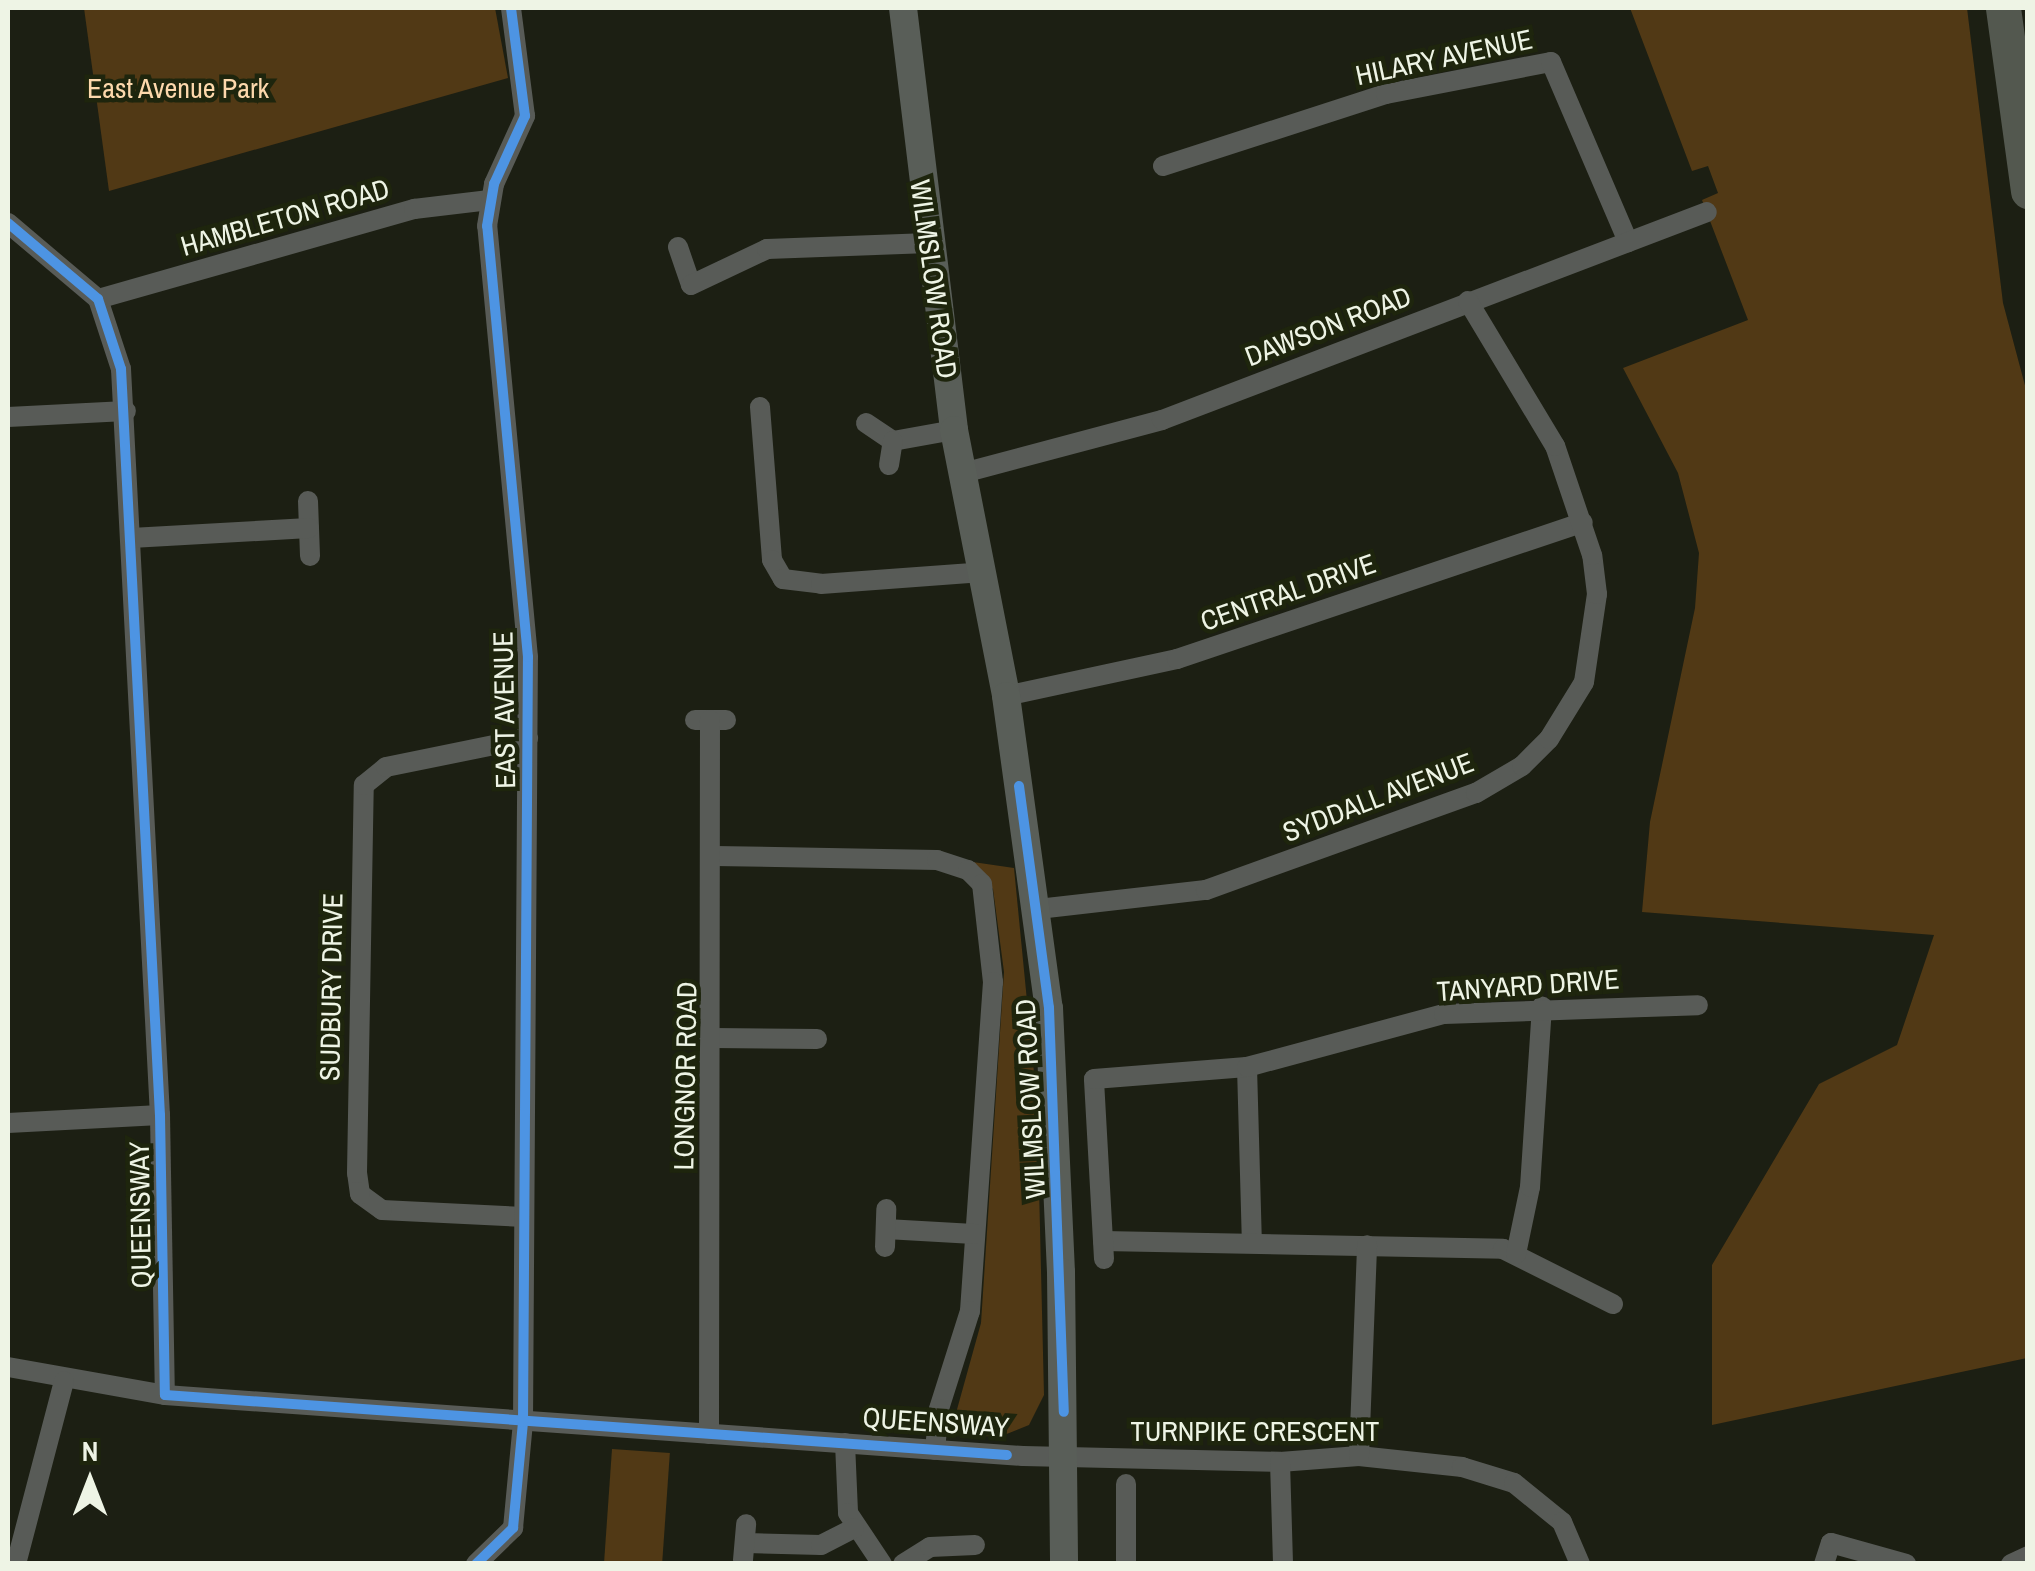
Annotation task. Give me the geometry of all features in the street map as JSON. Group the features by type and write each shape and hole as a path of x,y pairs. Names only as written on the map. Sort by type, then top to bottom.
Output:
{"highway":[{"path":"2003,8 2028,191"}],"main road":[{"name":"WILMSLOW ROAD","path":"902,8 954,430 1006,696 1038,909 1052,1078 1065,1456 1064,1564"}],"street":[{"name":"EAST AVENUE","path":"476,1564 513,1528 523,1422 528,657 489,200 525,116 512,8"},
{"name":"HILARY AVENUE","path":"1163,166 1386,94 1552,62 1628,242"},
{"name":"HAMBLETON ROAD","path":"98,299 414,208 489,200"},
{"name":"DAWSON ROAD","path":"963,473 1162,420 1707,212"},
{"path":"8,223 98,299"},
{"path":"678,248 690,285 767,249 928,243"},
{"name":"QUEENSWAY","path":"98,299 119,358 126,411 160,1115 165,1395 1065,1456"},
{"name":"SYDDALL AVENUE","path":"1038,909 1206,890 1476,792 1522,766 1549,738 1584,682 1597,594 1583,522 1555,446 1468,302"},
{"path":"760,408 772,560 783,579 822,584 983,572"},
{"path":"8,417 126,411"},
{"path":"866,423 893,441 954,430"},
{"path":"890,465 893,441"},
{"path":"308,501 310,556"},
{"name":"CENTRAL DRIVE","path":"1006,696 1177,659 1583,522"},
{"path":"131,538 309,528"},
{"name":"LONGNOR ROAD","path":"709,1434 714,856 710,720"},
{"name":"SUDBURY DRIVE","path":"524,1218 382,1210 360,1194 357,1154 364,785 386,768 528,738"},
{"name":"WILMSLOW ROAD","path":"714,856 937,860 977,876 987,896 993,982 965,1339 939,1410 935,1450"},
{"name":"TANYARD DRIVE","path":"1252,1243 1104,1250 1094,1079 1247,1068 1444,1014 1542,1006 1698,1005"},
{"path":"1516,1254 1530,1187 1542,1006"},
{"path":"713,1038 817,1039"},
{"path":"1247,1068 1252,1243 1516,1254 1613,1304"},
{"path":"8,1123 160,1115"},
{"path":"886,1228 974,1234"},
{"path":"1359,1456 1367,1245"},
{"path":"8,1367 64,1381 165,1395"},
{"path":"16,1564 64,1381"},
{"path":"845,1443 843,1486 854,1528 882,1564"},
{"name":"TURNPIKE CRESCENT","path":"1065,1456 1280,1462 1359,1456 1462,1467 1514,1483 1562,1522 1580,1564"},
{"path":"1280,1462 1283,1564"},
{"path":"1126,1484 1126,1564"},
{"path":"745,1542 821,1545 854,1528"},
{"path":"1824,1564 1831,1543 1906,1564"},
{"path":"903,1564 930,1547 975,1545"},
{"path":"2011,1564 2028,1556"}],"green space":[{"name":"East Avenue Park","path":"84,8 495,8 508,78 109,191"},
{"path":"1630,8 1967,8 2003,303 2027,393 2027,1358 1712,1425 1712,1265 1819,1084 1897,1045 1934,935 1642,912 1650,822 1695,608 1699,553 1678,473 1623,368 1748,320 1702,200 1718,193 1708,166 1692,171"},
{"path":"966,861 1014,868 1037,1103 1044,1395 1029,1425 999,1437 970,1435 956,1413 981,1323 1004,972 993,889"},
{"path":"612,1449 670,1453 662,1564 604,1563"}],"cycle path":[{"path":"476,1564 513,1528 523,1422 528,657 487,226 494,184 525,116 511,8"},
{"path":"8,223 98,299 121,369 160,1115 165,1395 1007,1455"},
{"path":"1019,786 1049,1008 1064,1412"}]}
